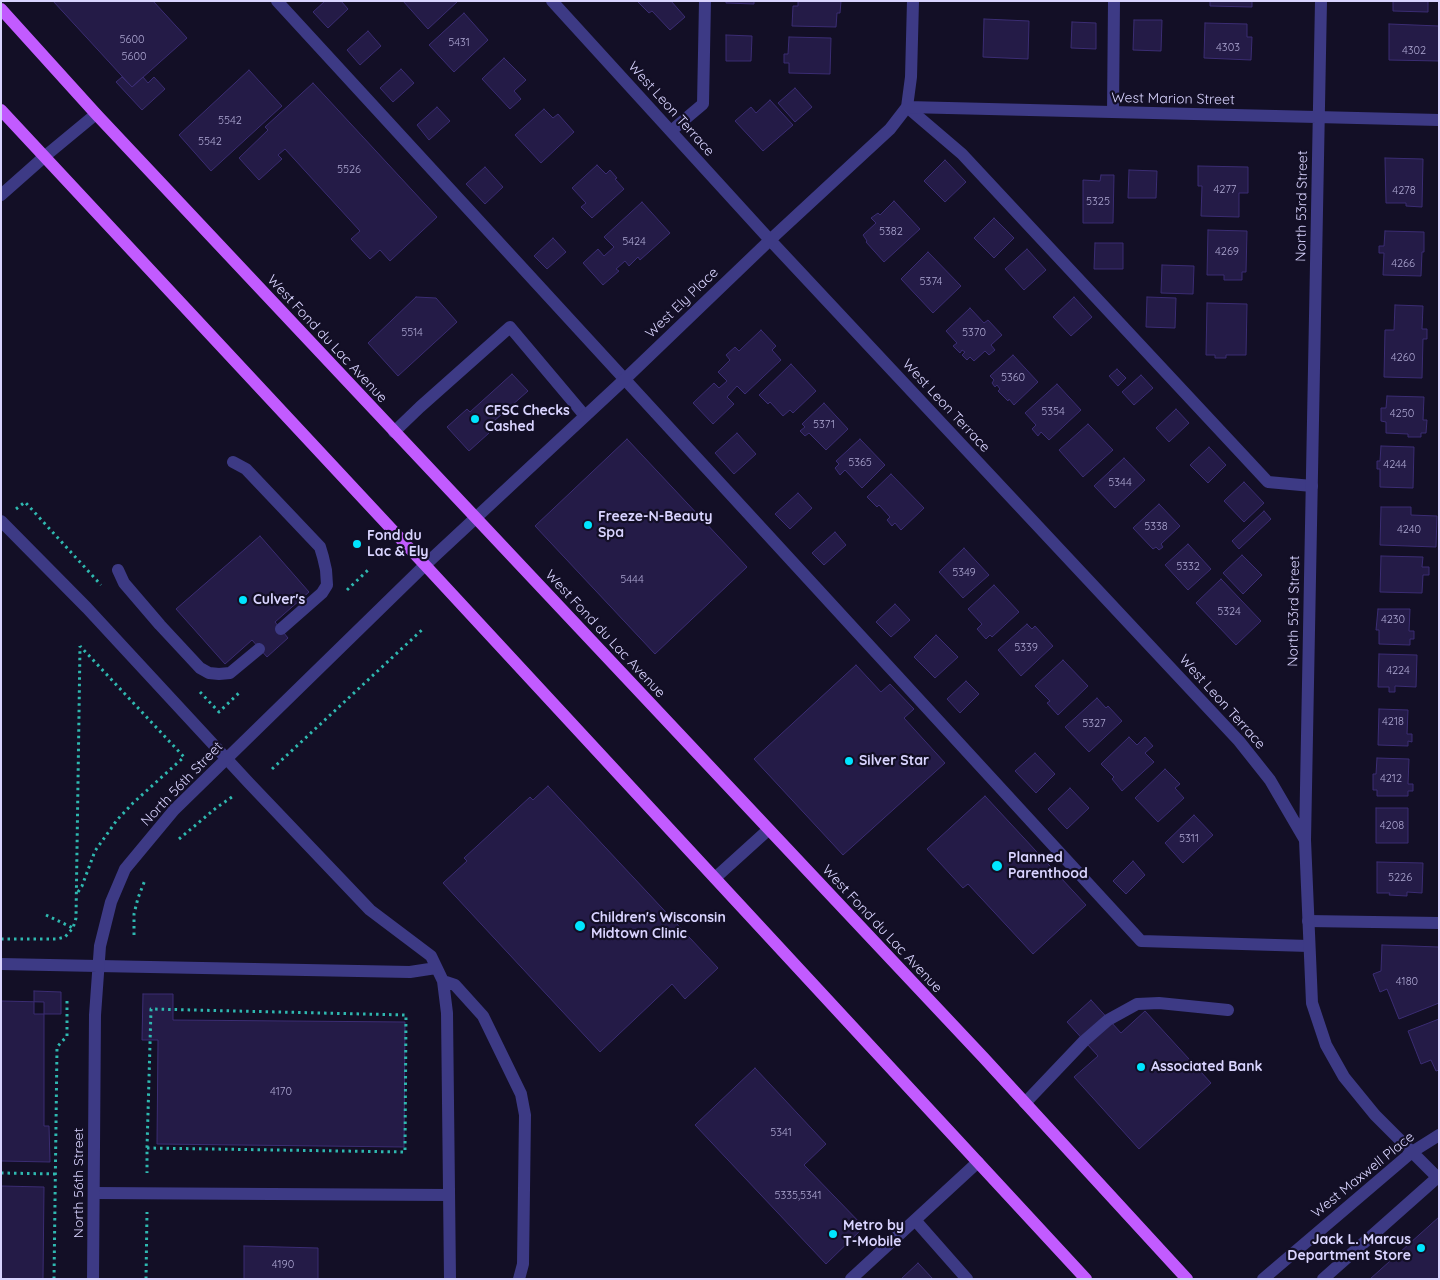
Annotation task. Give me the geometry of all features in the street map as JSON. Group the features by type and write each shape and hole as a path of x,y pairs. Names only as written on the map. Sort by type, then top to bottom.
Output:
{"main road":[{"name":"West Fond du Lac Avenue","path":"1,9 96,114 1025,1103 1186,1279"},
{"path":"1,110 1086,1279"}],"street":[{"path":"277,1 1141,941 1309,946"},
{"name":"West Leon Terrace","path":"552,1 770,240 1239,741 1270,780 1305,840"},
{"path":"671,131 704,104 705,1"},
{"path":"913,1 911,77 907,108 962,154 1268,482 1312,486"},
{"path":"1113,112 1114,1"},
{"name":"North 53rd Street","path":"1321,1 1305,840 1312,1003 1326,1045 1344,1077 1375,1115 1438,1177"},
{"name":"West Ely Place","path":"475,518 626,379 770,240 890,130 907,108"},
{"name":"West Marion Street","path":"907,108 1439,120"},
{"path":"1,195 44,156 96,114"},
{"path":"394,432 510,327 585,416"},
{"path":"233,462 246,469 320,547 323,557 327,585 322,593 281,629"},
{"name":"North 56th Street","path":"93,1279 95,1015 98,966 100,946 111,902 125,869 174,810 475,518"},
{"path":"1,521 87,608 370,910 431,956 443,981 446,1013 450,1279"},
{"path":"118,570 124,583 200,668 210,673 230,673 259,649"},
{"path":"715,878 768,830"},
{"path":"1308,921 1439,922"},
{"path":"1,964 410,972 436,968"},
{"path":"443,981 455,985 483,1016 521,1094 525,1115 523,1264 519,1279"},
{"path":"1025,1103 1084,1041 1102,1025 1137,1004 1159,1003 1228,1010"},
{"name":"West Maxwell Place","path":"1263,1279 1412,1152 1439,1135"},
{"path":"851,1279 978,1162"},
{"path":"1323,1279 1438,1177"},
{"path":"94,1193 449,1195"},
{"path":"915,1220 967,1279"}],"path":[{"path":"16,510 25,502 106,590"},
{"path":"347,590 368,570"},
{"path":"272,769 424,628"},
{"path":"1,939 57,939 65,937 73,928 76,918 80,646 184,757 117,820 96,851 77,894"},
{"path":"199,691 219,712 240,692"},
{"path":"173,844 232,797"},
{"path":"134,935 134,914 138,898 145,880 150,874"},
{"path":"46,915 73,928"},
{"path":"54,1279 58,1047 66,1036 67,997"},
{"path":"151,1009 406,1015 404,1152 147,1148 151,1009"},
{"path":"1,1173 56,1174"}],"building":[{"path":"53,1 153,1 187,38 132,87"},
{"path":"325,1 341,1 348,9 328,28 313,12"},
{"path":"403,1 458,1 428,29"},
{"path":"637,1 671,1 685,17 670,30 652,11 649,13"},
{"path":"726,1 754,1 754,4 726,3"},
{"path":"798,1 841,1 840,13 837,13 836,27 792,26 793,6 798,6"},
{"path":"1210,1 1252,1 1252,7 1210,6"},
{"path":"1393,1 1428,1 1428,12 1393,11"},
{"path":"464,13 488,40 454,72 429,45"},
{"path":"984,19 1029,21 1028,59 983,57"},
{"path":"1134,20 1162,20 1161,51 1133,50"},
{"path":"1072,22 1096,23 1096,49 1071,48"},
{"path":"1205,23 1247,24 1247,37 1252,37 1251,60 1204,58"},
{"path":"1389,24 1439,26 1439,61 1389,60"},
{"path":"368,31 381,46 360,65 347,50"},
{"path":"726,35 752,36 751,61 726,61"},
{"path":"789,37 831,38 830,74 789,73 789,63 784,63 784,54 788,54"},
{"path":"504,58 526,80 514,91 521,99 510,109 482,79"},
{"path":"401,69 414,83 393,102 380,88"},
{"path":"249,70 282,106 211,171 179,135"},
{"path":"122,77 132,87 143,77 148,83 154,77 165,89 142,110 116,82"},
{"path":"313,83 437,217 390,261 380,250 370,259 351,239 360,231 285,149 278,155 282,159 259,180 239,158 268,130 265,127"},
{"path":"795,88 812,107 795,122 778,103"},
{"path":"770,100 793,125 763,151 735,121 751,107 756,113"},
{"path":"437,107 450,121 429,140 417,125"},
{"path":"544,109 553,118 558,114 574,132 541,163 515,135"},
{"path":"1385,158 1423,159 1422,207 1406,206 1406,203 1386,203"},
{"path":"945,160 966,182 945,202 924,181"},
{"path":"597,165 606,174 610,170 624,189 592,218 581,207 586,203 572,188"},
{"path":"1198,166 1248,167 1248,193 1239,193 1239,217 1201,216 1202,186 1198,186"},
{"path":"485,167 503,187 485,204 466,184"},
{"path":"1129,170 1157,171 1156,198 1128,198"},
{"path":"1101,175 1114,175 1113,223 1083,223 1083,180 1100,181"},
{"path":"894,201 920,229 884,262 866,242 863,235 876,223 871,218 878,213 880,215"},
{"path":"642,202 670,233 640,260 638,257 629,266 625,261 616,269 619,271 603,285 583,263 598,249 604,256 614,247 604,237"},
{"path":"994,218 1014,238 994,258 974,238"},
{"path":"1208,230 1247,231 1246,272 1242,272 1242,280 1224,280 1224,275 1207,275"},
{"path":"1385,231 1424,232 1421,276 1383,275 1384,253 1379,253 1379,246 1384,246"},
{"path":"553,238 566,252 547,269 534,256"},
{"path":"1095,243 1123,243 1123,269 1094,269"},
{"path":"1027,249 1046,270 1024,290 1005,269"},
{"path":"928,252 961,286 933,313 901,279"},
{"path":"1162,265 1194,266 1193,294 1161,293"},
{"path":"416,297 436,298 457,322 398,376 368,343"},
{"path":"1074,297 1092,317 1071,336 1053,317"},
{"path":"1147,297 1176,298 1175,328 1146,327"},
{"path":"1207,303 1247,304 1246,355 1226,355 1226,358 1215,358 1215,355 1206,355"},
{"path":"1395,305 1423,306 1422,329 1427,329 1427,339 1423,339 1422,378 1384,377 1385,330 1394,330"},
{"path":"970,308 984,323 988,320 1002,335 991,345 995,350 989,355 985,351 974,361 970,357 967,360 962,355 965,352 962,350 960,353 953,346 957,343 946,331"},
{"path":"761,330 776,346 772,350 781,360 745,394 737,386 727,397 734,404 713,424 693,403 714,383 719,388 727,381 718,372 730,360 726,355 735,347 739,351"},
{"path":"1013,355 1038,382 1014,405 998,391 1000,389 997,385 995,387 992,383 994,380 990,376"},
{"path":"791,364 816,391 793,413 790,410 783,416 770,402 768,404 759,395"},
{"path":"1117,369 1126,378 1118,386 1109,376"},
{"name":"CFSC Checks Cashed","path":"512,374 528,391 485,429 489,433 469,451 447,427 467,409 470,412"},
{"path":"1141,375 1153,388 1134,405 1122,392"},
{"path":"1057,384 1081,410 1049,440 1041,432 1038,436 1032,429 1036,425 1025,413"},
{"path":"1387,396 1424,397 1423,420 1427,420 1426,433 1421,433 1421,437 1408,437 1408,434 1386,433 1386,422 1381,421 1381,408 1386,408"},
{"path":"824,403 848,429 826,450 809,433 805,436 800,431 805,427 802,424"},
{"path":"1176,409 1189,423 1169,442 1156,428"},
{"path":"1088,424 1113,450 1083,477 1059,450"},
{"path":"737,433 756,454 734,474 715,453"},
{"path":"627,439 747,567 655,654 535,526"},
{"path":"860,439 885,465 862,488 845,470 840,475 835,468 839,464 836,461"},
{"path":"1381,446 1414,447 1413,488 1380,487 1380,469 1377,469 1377,461 1380,461"},
{"path":"1209,447 1226,465 1208,483 1190,465"},
{"path":"1124,458 1145,480 1115,508 1094,486"},
{"path":"891,474 924,508 901,530 895,523 892,526 887,520 890,517 879,505 877,507 867,497"},
{"path":"1244,482 1264,503 1244,522 1224,501"},
{"path":"798,493 812,508 790,529 775,514"},
{"path":"1159,504 1180,526 1161,544 1163,547 1159,550 1156,547 1153,549 1133,528"},
{"path":"1381,507 1411,507 1411,515 1437,516 1436,547 1380,545"},
{"path":"1264,511 1271,519 1239,549 1232,541"},
{"path":"835,532 846,545 824,565 812,553"},
{"name":"Culver's","path":"260,536 309,592 275,622 288,638 267,657 252,640 225,664 176,609"},
{"path":"1188,544 1211,569 1188,590 1165,565"},
{"path":"964,548 989,575 963,598 939,572"},
{"path":"1242,555 1262,575 1243,594 1223,573"},
{"path":"1381,556 1423,557 1422,567 1429,567 1429,575 1423,575 1422,593 1380,592"},
{"path":"1221,579 1261,621 1236,645 1196,603"},
{"path":"994,585 1019,612 992,637 990,635 986,639 977,629 982,624 968,609"},
{"path":"895,604 910,620 891,637 876,622"},
{"path":"1378,609 1410,609 1409,631 1414,631 1414,639 1410,639 1410,645 1379,644 1379,630 1376,630"},
{"path":"1027,624 1032,629 1035,626 1053,646 1021,676 998,650"},
{"path":"936,635 958,657 935,678 914,657"},
{"path":"1379,654 1417,655 1416,687 1395,686 1395,692 1389,692 1389,687 1378,687"},
{"path":"1063,660 1088,686 1058,715 1047,703 1050,701 1035,686"},
{"name":"Silver Star","path":"856,665 881,692 890,684 914,709 904,718 945,763 843,855 754,759"},
{"path":"966,681 979,694 960,713 947,699"},
{"path":"1097,698 1106,708 1108,706 1122,721 1089,752 1065,727"},
{"path":"1379,709 1408,710 1407,734 1412,734 1412,742 1408,741 1408,746 1378,745"},
{"path":"1129,737 1137,745 1145,737 1153,746 1145,753 1154,762 1122,791 1112,779 1114,777 1101,764"},
{"path":"1035,753 1055,774 1036,793 1015,771"},
{"path":"1377,758 1409,759 1408,784 1413,784 1413,791 1408,791 1408,796 1377,796 1377,790 1373,790 1373,774 1376,774"},
{"path":"1165,769 1180,784 1175,788 1184,798 1158,822 1135,798"},
{"name":"Children's Wisconsin Midtown Clinic","path":"548,786 718,968 685,999 672,984 600,1052 443,883 467,861 464,858 530,797 533,800"},
{"path":"1070,788 1089,808 1067,829 1048,809"},
{"name":"Planned Parenthood","path":"985,796 1086,905 1033,954 968,884 963,888 927,849"},
{"path":"1376,808 1408,808 1408,843 1376,843"},
{"path":"1194,815 1213,835 1183,863 1165,843"},
{"path":"1133,861 1145,875 1126,894 1113,881"},
{"path":"1377,862 1423,863 1422,893 1407,892 1407,896 1377,893"},
{"path":"1382,945 1439,947 1439,1003 1399,1019 1387,989 1380,992 1373,974 1381,971"},
{"path":"34,991 61,992 61,1014 34,1014"},
{"path":"143,994 173,994 173,1020 405,1022 404,1147 157,1144 158,1040 142,1040"},
{"name":"Associated Bank","path":"1091,1000 1121,1033 1145,1011 1211,1083 1139,1149 1074,1077 1098,1056 1067,1022"},
{"path":"1,1001 44,1002 44,1126 49,1126 50,1162 1,1161"},
{"path":"1439,1019 1439,1070 1436,1071 1431,1060 1421,1064 1408,1031"},
{"path":"755,1068 826,1144 804,1165 864,1227 826,1264 695,1125"},
{"path":"1,1186 44,1187 43,1279 1,1279"},
{"name":"Jack L. Marcus Department Store","path":"1439,1217 1439,1279 1370,1279"},
{"path":"244,1246 318,1248 318,1279 244,1279"},
{"path":"918,1263 933,1279 901,1279"}],"place":[{"name":"CFSC Checks Cashed","path":"475,419"},
{"name":"Freeze-N-Beauty Spa","path":"588,525"},
{"name":"Fond du Lac & Ely","path":"357,544"},
{"name":"Culver's","path":"243,600"},
{"name":"Silver Star","path":"849,761"},
{"name":"Planned Parenthood","path":"997,866"},
{"name":"Children's Wisconsin Midtown Clinic","path":"580,926"},
{"name":"Associated Bank","path":"1141,1067"},
{"name":"Metro by T-Mobile","path":"833,1234"},
{"name":"Jack L. Marcus Department Store","path":"1421,1248"}]}
